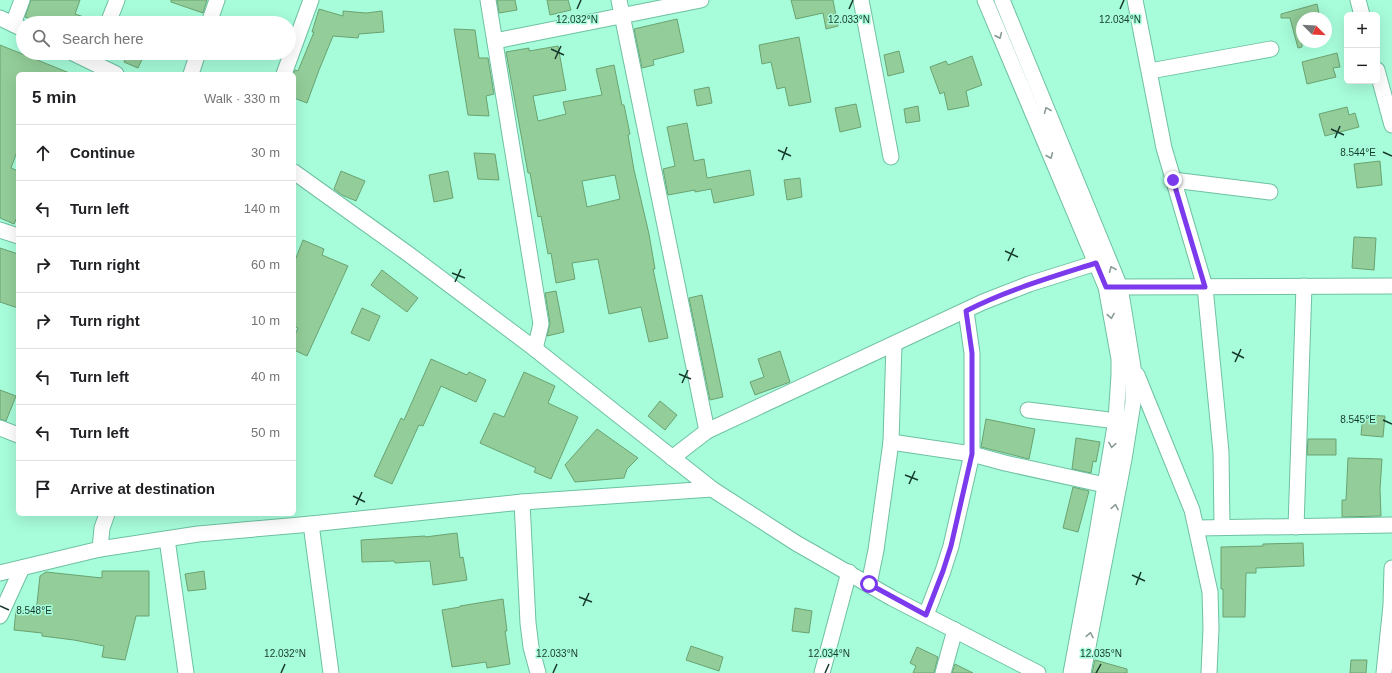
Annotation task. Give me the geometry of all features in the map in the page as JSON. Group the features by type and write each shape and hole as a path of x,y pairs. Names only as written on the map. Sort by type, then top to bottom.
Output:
{"street":[{"path":"12,24 22,0"},
{"path":"111,16 117,0"},
{"path":"211,16 217,0"},
{"path":"296,41 311,0"},
{"path":"488,0 496,41 541,324 535,349"},
{"path":"619,0 707,431"},
{"path":"496,41 701,0"},
{"path":"861,0 891,157"},
{"path":"984,0 1096,263 1113,287 1123,421 1083,673"},
{"path":"1002,0 1113,287 1133,367 1192,510 1210,592 1211,628 1209,673"},
{"path":"1135,0 1164,148 1205,287 1221,452 1222,527"},
{"path":"1358,0 1361,12"},
{"path":"1150,71 1271,49"},
{"path":"98,60 114,72"},
{"path":"192,72 196,60"},
{"path":"285,72 289,60"},
{"path":"1380,81 1392,125"},
{"path":"296,173 407,253 535,349 712,489 796,543 926,615 1038,673"},
{"path":"1173,180 1270,192"},
{"path":"0,230 16,235"},
{"path":"672,458 707,431 983,302 1029,284 1096,263"},
{"path":"1296,527 1304,286"},
{"path":"1113,287 1392,286"},
{"path":"926,615 945,565 972,454 972,353 966,311"},
{"path":"869,584 874,565 891,442 894,344"},
{"path":"1123,421 1133,402 1133,367"},
{"path":"1028,410 1123,421"},
{"path":"0,428 16,434"},
{"path":"891,442 972,454 1005,463 1112,486"},
{"path":"1071,673 1112,486"},
{"path":"0,573 100,549 198,534 522,502 712,489"},
{"path":"522,502 528,623 531,647 538,673"},
{"path":"100,549 102,528 106,516"},
{"path":"311,524 330,673"},
{"path":"1196,528 1392,525"},
{"path":"167,538 186,673"},
{"path":"0,616 22,568"},
{"path":"1384,673 1390,652 1392,568"},
{"path":"822,673 849,572"},
{"path":"943,673 955,630"}],"building":[{"path":"31,0 80,0 75,14 81,16 25,16"},
{"path":"171,0 207,0 203,13 171,2"},
{"path":"497,0 515,0 517,10 499,13"},
{"path":"547,0 568,0 571,10 550,15"},
{"path":"791,0 833,0 838,26 826,29 823,13 796,19"},
{"path":"1317,4 1319,12 1296,12 1296,40 1290,18 1281,18 1281,14"},
{"path":"319,9 343,16 343,11 366,13 382,11 384,32 359,34 358,38 333,36 307,103 296,99 296,72 294,72 295,70 298,71 314,32 312,32"},
{"path":"677,19 684,52 653,60 654,65 642,68 634,29"},
{"path":"454,29 475,30 479,58 488,58 494,94 486,96 489,116 468,115"},
{"path":"799,37 811,102 789,106 785,87 777,89 771,62 762,64 759,45"},
{"path":"0,45 16,51 16,60 37,60 67,72 16,72 16,154 11,168 16,170 16,220 14,224 0,218"},
{"path":"558,46 566,90 533,96 538,121 566,114 563,102 602,95 596,69 614,65 622,105 624,105 630,134 628,135 634,170 649,234 655,269 653,269 668,338 649,342 641,307 609,314 598,259 572,263 575,279 556,283 551,253 548,254 541,216 538,217 530,173 528,173 506,52 529,48 529,51","holes":["615,175 620,199 587,207 582,181"]},
{"path":"899,51 904,72 888,76 884,55"},
{"path":"1337,53 1340,67 1333,68 1336,77 1307,84 1302,62"},
{"path":"972,56 982,85 966,91 969,106 948,110 944,92 940,94 930,67 946,61 948,65"},
{"path":"125,60 142,60 138,68 124,62"},
{"path":"709,87 712,103 697,106 694,90"},
{"path":"856,104 861,127 840,132 835,108"},
{"path":"918,106 920,121 906,123 904,109"},
{"path":"1347,107 1349,115 1355,113 1359,127 1325,136 1319,114"},
{"path":"687,123 694,161 704,159 707,178 750,170 754,195 714,203 711,189 695,192 695,190 668,195 663,169 675,166 667,127"},
{"path":"474,153 495,154 499,180 478,179"},
{"path":"1380,161 1382,185 1357,188 1354,164"},
{"path":"341,171 365,181 356,201 342,195 334,189"},
{"path":"448,171 453,198 434,202 429,175"},
{"path":"800,178 802,197 787,200 784,180"},
{"path":"1354,237 1376,238 1374,270 1352,268"},
{"path":"303,240 324,249 322,255 348,266 307,356 296,351 296,332 298,328 296,327 296,258"},
{"path":"0,248 16,253 16,307 0,302"},
{"path":"382,270 418,298 407,312 371,285"},
{"path":"556,291 564,332 547,336 550,323 545,293"},
{"path":"702,295 723,397 710,400 689,298"},
{"path":"362,308 380,316 369,341 351,333"},
{"path":"780,351 790,382 755,395 750,382 764,377 758,359"},
{"path":"431,359 467,375 469,372 486,380 476,402 441,386 423,426 419,425 392,484 374,476 401,418 404,420"},
{"path":"524,372 555,386 548,403 578,417 551,479 534,472 536,468 480,443 494,413 504,417"},
{"path":"0,390 16,396 6,421 0,419"},
{"path":"660,401 677,415 665,430 648,416"},
{"path":"1363,415 1385,416 1383,437 1361,435"},
{"path":"986,419 1035,429 1029,459 981,447"},
{"path":"597,429 638,458 627,469 624,478 575,482 565,465"},
{"path":"1076,438 1100,442 1096,462 1093,461 1091,473 1072,469"},
{"path":"1308,439 1336,439 1336,455 1307,455"},
{"path":"1348,458 1382,459 1380,489 1381,516 1342,517 1342,500 1346,500"},
{"path":"1073,487 1089,491 1078,532 1063,528"},
{"path":"457,533 460,558 463,557 467,580 433,585 430,561 395,563 394,561 362,562 361,540 425,537"},
{"path":"1303,543 1304,566 1256,568 1256,573 1246,573 1245,617 1223,617 1221,547"},
{"path":"102,571 149,571 149,616 136,616 125,660 102,657 104,646 42,636 42,633 14,630 16,610 36,612 40,576 46,572 102,578"},
{"path":"204,571 206,589 188,591 185,574"},
{"path":"503,599 507,631 505,631 510,664 487,668 486,662 452,667 442,610"},
{"path":"795,608 812,611 809,633 792,631"},
{"path":"691,646 723,657 719,671 686,660"},
{"path":"917,647 938,657 934,673 913,673 916,666 910,663"},
{"path":"1095,660 1127,669 1127,673 1092,673"},
{"path":"1351,660 1367,660 1366,673 1350,673"},
{"path":"955,664 973,673 952,673"}],"route":[{"path":"869,584 892,598 926,615 943,571 951,546 972,454 972,353 966,311 983,302 1029,284 1096,263 1106,287 1205,287 1173,180"}]}
